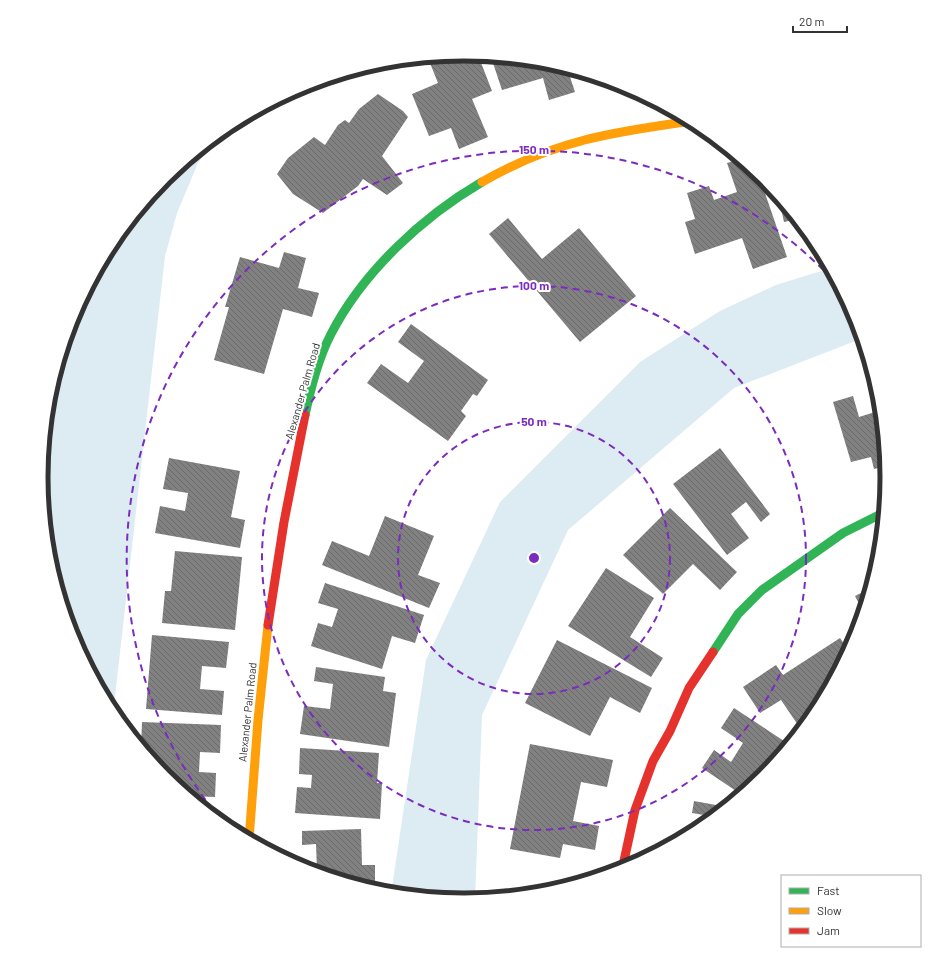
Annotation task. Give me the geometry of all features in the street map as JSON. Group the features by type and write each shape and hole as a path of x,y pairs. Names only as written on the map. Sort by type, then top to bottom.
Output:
{"street":[{"name":"Alexander Palm Road","path":"249,834 259,706 273,583 295,462 314,381 327,343 348,307 374,273 402,242 434,215 468,190 504,170 542,152 582,139 623,130 682,122"},
{"path":"624,862 635,810 653,761 670,731 689,688 738,614 762,590 802,561 843,533 879,515"}],"shaded area":[{"path":"206,151 198,163 177,213 165,256 114,703 91,662 80,637 62,585 56,559 49,505 48,478 49,450 56,396 70,344 80,318 91,293 118,246 151,203 190,164"},
{"path":"825,270 838,293 858,340 734,388 568,530 482,715 475,894 437,893 392,887 426,660 500,502 640,362 720,311 776,285"}],"building":[{"path":"481,62 492,91 472,99 488,137 459,149 451,128 429,136 412,94 438,83 430,63"},
{"path":"493,62 546,69 569,74 575,92 549,100 543,78 502,90"},
{"path":"378,94 403,111 408,117 382,156 403,183 387,195 363,179 358,186 323,213 293,194 277,174 288,158 314,137 325,145 338,125 345,120 349,123 359,109"},
{"path":"735,161 763,187 787,257 753,269 742,238 695,254 685,222 695,219 687,193 709,186 714,200 737,192 727,163"},
{"path":"780,206 792,220 784,222"},
{"path":"508,218 542,259 579,228 636,296 580,342 489,234"},
{"path":"284,252 306,258 298,288 319,293 312,317 283,309 264,374 214,360 229,307 225,307 240,257 279,268"},
{"path":"411,324 488,380 477,396 473,394 461,411 466,416 448,441 367,383 381,364 408,383 424,361 398,342"},
{"path":"870,382 873,396 880,450 881,467 874,469 871,457 851,462 833,402 853,396 859,417 875,412 867,383"},
{"path":"720,448 770,514 761,522 746,502 731,514 749,538 727,555 673,484"},
{"path":"169,458 240,471 231,517 245,520 240,548 155,533 160,506 185,511 188,493 163,489"},
{"path":"670,508 737,572 720,590 693,564 663,594 623,555"},
{"path":"385,516 434,536 418,575 440,583 429,608 322,565 332,541 369,556"},
{"path":"175,551 242,557 235,630 162,623 165,591 171,591"},
{"path":"606,568 654,598 630,637 663,658 651,677 568,626"},
{"path":"325,583 424,615 415,643 392,636 382,669 311,646 318,623 332,627 338,609 318,603"},
{"path":"865,591 860,606 855,596"},
{"path":"152,635 229,642 226,668 202,666 200,689 224,691 222,715 146,709"},
{"path":"840,638 845,646 825,686 799,726 781,700 760,713 743,687 776,665 783,675"},
{"path":"557,640 652,688 640,713 610,697 590,736 525,703"},
{"path":"316,667 385,677 383,691 396,693 389,747 300,734 304,706 330,709 333,684 314,681"},
{"path":"734,708 786,742 759,772 738,792 702,768 714,750 731,762 743,743 721,728"},
{"path":"142,722 221,725 220,753 200,752 199,772 216,773 215,797 197,796 170,772 141,740"},
{"path":"530,744 613,760 607,787 581,782 573,821 599,826 595,850 563,844 560,858 510,849"},
{"path":"300,748 379,753 377,783 382,783 380,819 295,813 297,787 311,788 312,775 299,774"},
{"path":"694,801 721,806 708,816 692,813"},
{"path":"361,829 362,865 375,865 375,884 357,880 317,867 316,844 302,845 302,831"}],"traffic: fast":[{"path":"305,415 322,353 344,311 360,289 377,268 416,229 460,196 482,182"},
{"path":"713,652 738,614 762,590 843,533 879,515"}],"traffic: slow":[{"path":"482,182 508,168 534,157 584,140 635,129 682,122"},
{"path":"249,834 258,720 268,625"}],"traffic: jam":[{"path":"268,625 284,522 305,415"},
{"path":"624,862 635,810 653,761 670,731 689,688 713,652"}]}
